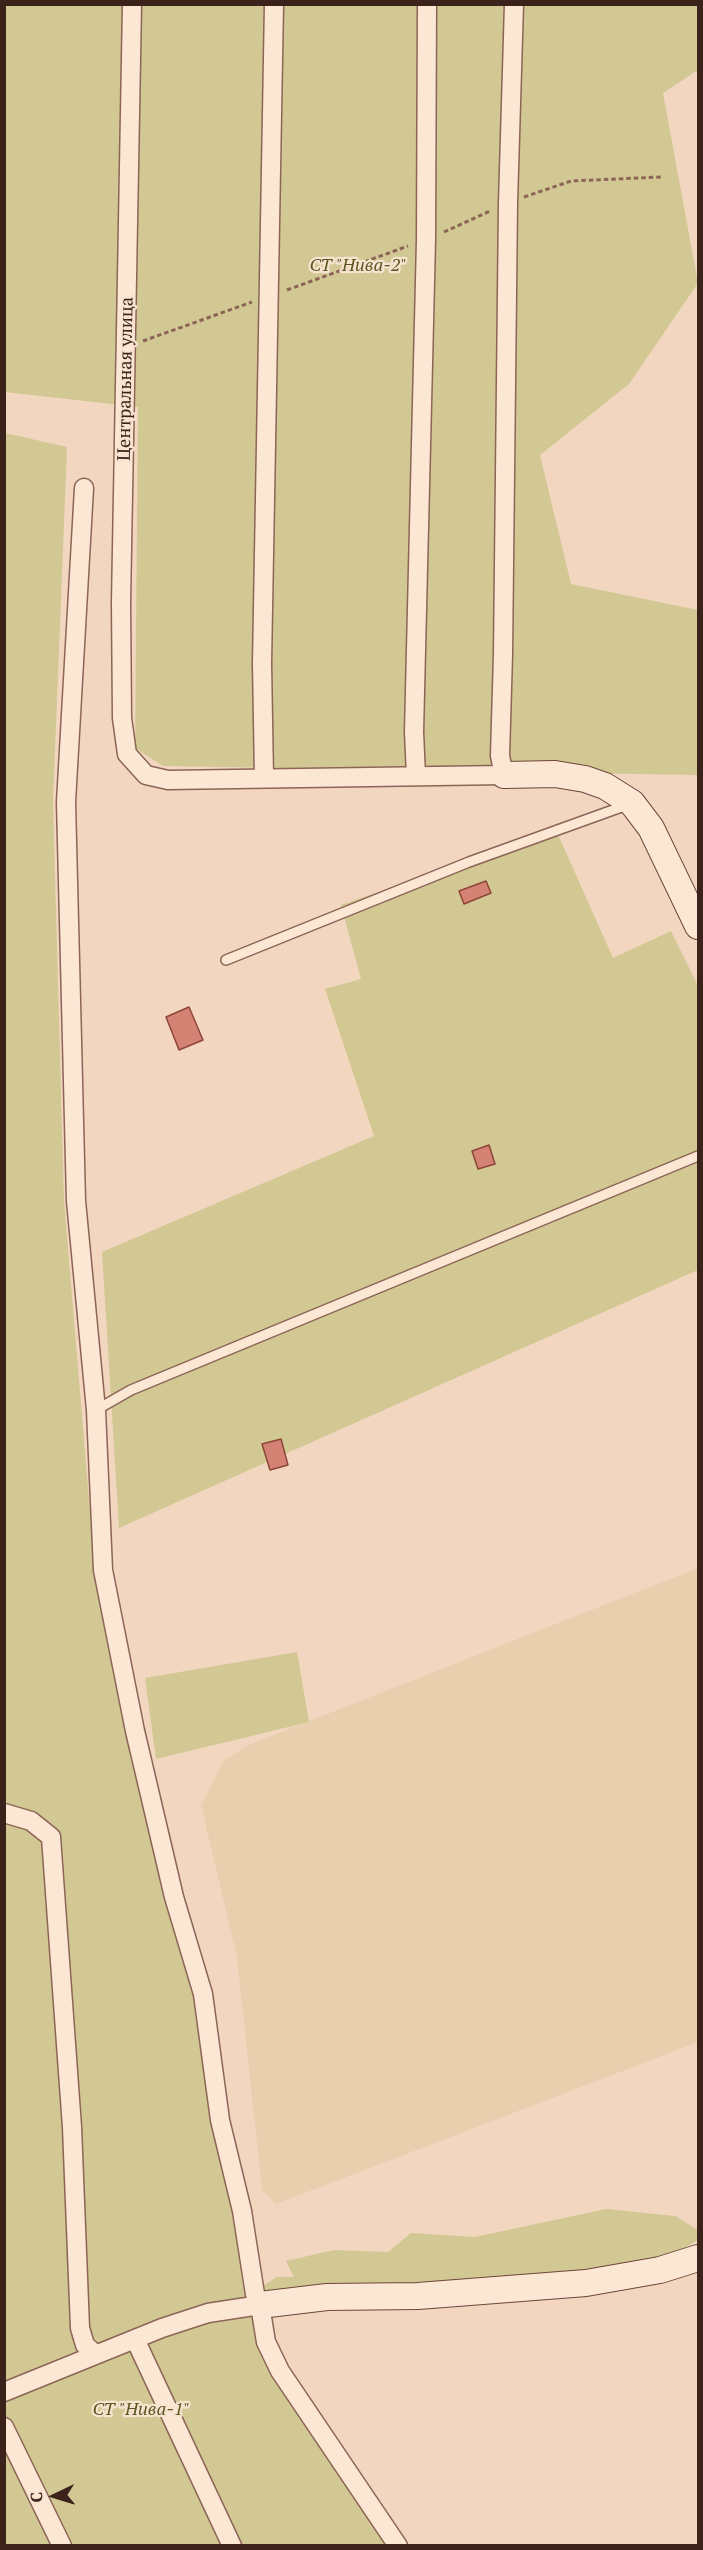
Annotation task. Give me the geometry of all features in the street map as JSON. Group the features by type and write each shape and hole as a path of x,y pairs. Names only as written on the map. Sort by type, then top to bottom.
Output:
{"street":[{"name":"Центральная улица","path":"132,4 121,603 122,718 127,754 146,775 168,780 264,778"},
{"path":"274,4 262,663 264,778 555,774 585,779 605,786 632,803 651,828 699,926"},
{"path":"416,776 414,732 426,240 427,4"},
{"path":"504,775 500,756 508,203 514,4"},
{"path":"84,488 66,802 76,1201 96,1410 104,1570 135,1731 174,1897 203,1994 220,2120 242,2211 255,2294 260,2304 266,2342 280,2371 398,2546"},
{"path":"4,1813 31,1821 51,1838 72,2127 80,2328 85,2345 95,2355"},
{"path":"4,2392 135,2339 208,2313 260,2304 327,2297 418,2296 586,2283 660,2270 699,2258"},
{"path":"135,2339 232,2546"},
{"path":"4,2427 62,2546"}],"lane":[{"path":"226,960 469,862 632,803"},
{"path":"96,1410 131,1390 699,1156"}],"path":[{"path":"126,347 426,240 508,203 571,181 661,177"}],"shaded area":[{"path":"698,1568 698,2042 276,2204 262,2190 237,1957 201,1805 223,1762 246,1746"}],"green space":[{"name":"СТ \"Нива-2\"","path":"5,5 698,5 698,70 663,93 698,283 629,384 540,455 571,584 698,610 698,775 163,766 135,748 138,407 5,392"},
{"name":"СТ \"Нива-1\"","path":"5,433 67,447 53,802 64,1200 95,1572 194,1990 248,2297 267,2365 387,2545 5,2546"},
{"path":"556,830 613,958 671,931 698,986 698,1270 119,1528 102,1252 374,1136 325,989 361,979 341,905"},
{"path":"297,1652 309,1722 156,1759 145,1678"},
{"path":"606,2209 675,2216 698,2230 698,2240 662,2261 588,2275 263,2296 259,2288 277,2277 294,2277 286,2261 334,2250 388,2252 411,2233 475,2237"}],"building":[{"path":"486,881 491,893 464,904 459,891"},
{"path":"189,1007 203,1040 179,1050 166,1017"},
{"path":"489,1145 495,1164 478,1169 472,1151"},
{"path":"281,1439 288,1465 270,1470 262,1444"}]}
